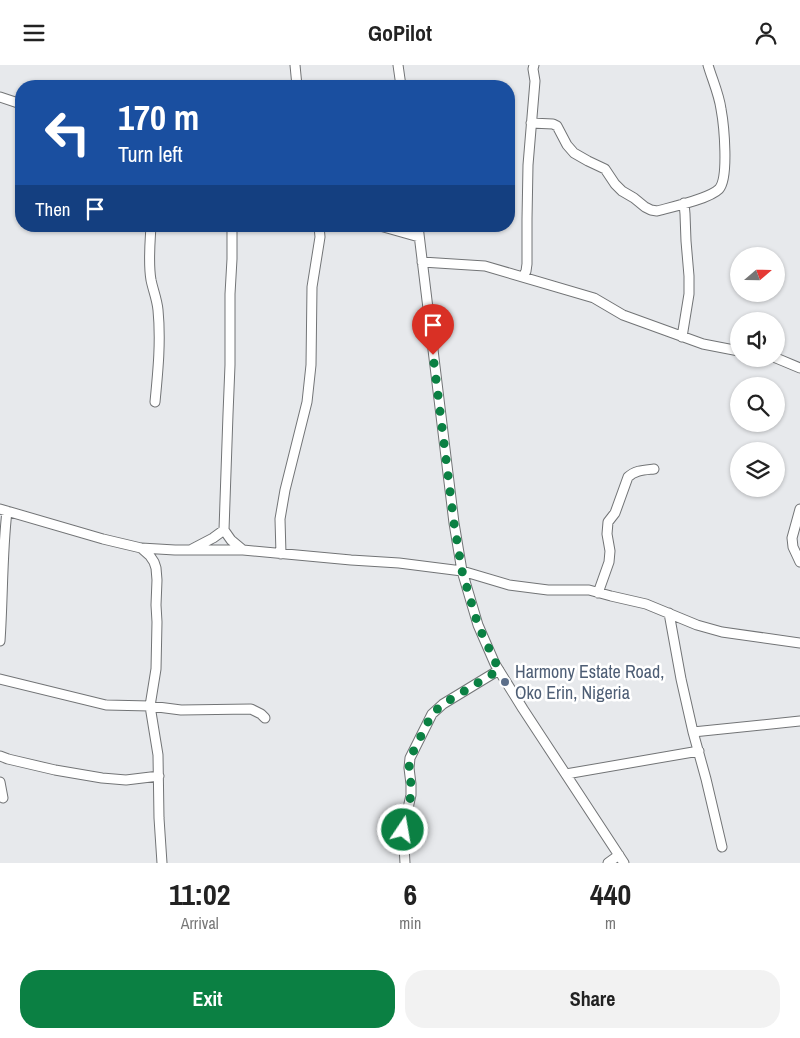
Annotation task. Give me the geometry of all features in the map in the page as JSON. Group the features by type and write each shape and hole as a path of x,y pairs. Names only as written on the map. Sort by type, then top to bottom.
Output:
{"street":[{"path":"295,65 296,80"},
{"path":"398,65 400,80"},
{"path":"523,277 527,264 526,219 534,65"},
{"path":"531,123 557,125 567,145 574,153 605,169 614,184 645,207 658,211 684,203 713,193 722,184 724,175 721,108 708,65"},
{"path":"0,97 15,102"},
{"path":"682,337 689,294 684,203"},
{"path":"151,232 151,279 158,309 159,344 155,402"},
{"path":"232,232 230,365 224,530 231,540 243,550"},
{"path":"281,554 280,519 285,490 307,402 311,365 312,287 320,232"},
{"path":"401,232 419,237"},
{"path":"419,232 454,523 462,571 478,625 499,670 622,859 608,863"},
{"path":"422,262 486,266 594,298 623,315 703,344 730,349"},
{"path":"785,362 800,369"},
{"path":"598,593 609,562 608,522 615,513 628,477 632,473 654,469"},
{"path":"800,509 792,538 793,547 800,562"},
{"path":"0,641 3,587 3,510 103,539 141,547 243,550 399,563 462,571 509,585 548,590 589,590 646,604 696,625 722,632 800,643"},
{"path":"191,549 224,530"},
{"path":"141,547 150,556 156,568 158,580 156,669 150,706 158,755 162,863"},
{"path":"156,568 166,549"},
{"path":"669,613 693,732 722,847"},
{"path":"405,863 403,830 411,795 410,758 432,714 443,704 499,670"},
{"path":"0,679 106,705 150,706 182,710 250,709 265,718"},
{"path":"693,732 800,721"},
{"path":"566,774 699,751"},
{"path":"0,756 55,770 102,778 159,777"},
{"path":"0,782 2,798"}],"place":[{"name":"Harmony Estate Road, Oko Erin, Nigeria","path":"505,682"}],"route":[{"path":"403,830 411,795 410,758 432,714 443,704 499,670 478,625 462,571 454,523 433,355"}]}
